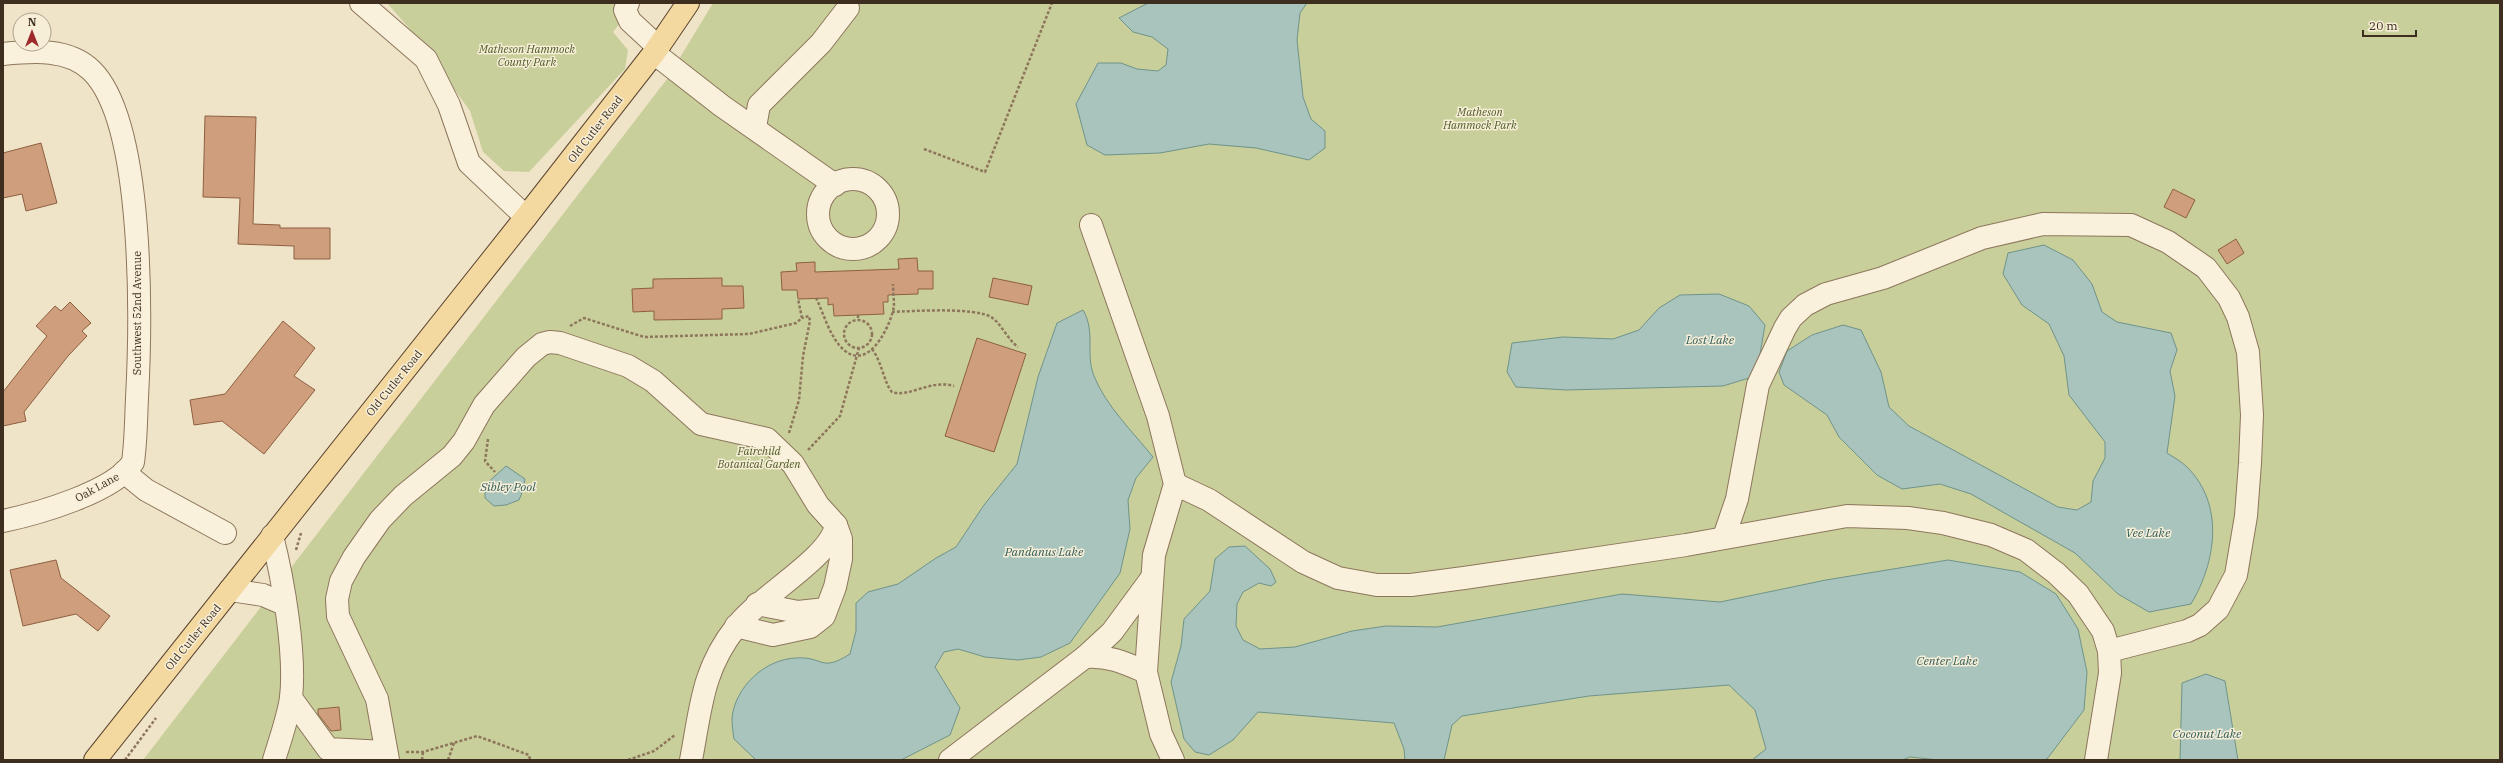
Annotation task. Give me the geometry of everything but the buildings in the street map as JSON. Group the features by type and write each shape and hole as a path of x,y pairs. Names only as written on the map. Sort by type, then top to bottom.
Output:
{"main road":[{"name":"Old Cutler Road","path":"95,760 526,217 656,50 688,3"}],"street":[{"path":"361,3 426,59 449,105 470,164 526,217"},
{"path":"628,3 625,10 630,21 656,50 722,106 755,127 835,185"},
{"path":"755,127 759,105 821,43 848,8"},
{"name":"Southwest 52nd Avenue","path":"3,54 47,52 70,57 86,66 98,78 116,116 124,147 135,222 139,282 138,373 134,453 133,462 124,472"},
{"path":"1724,537 1737,499 1758,385 1784,328 1791,318 1805,306 1826,294 1883,278 1982,238 2043,224 2131,225 2168,242 2206,268 2229,298 2238,317 2248,352 2252,415 2250,463 2246,516 2236,575 2222,605 2205,621 2187,631 2109,651"},
{"path":"1091,225 1158,416 1175,484 1154,554 1151,579 1146,672 1161,734 1173,760"},
{"path":"291,698 328,750 387,756 377,699 338,616 339,587 354,557 380,520 403,496 452,456 472,427 484,405 526,357 542,344 554,342 602,357 640,372 653,381 701,424 763,437 785,457 818,505 836,525 841,539 841,559 835,587 824,616 810,627 773,635 736,626"},
{"name":"Oak Lane","path":"3,521 71,501 124,472 146,490 225,533"},
{"path":"1175,484 1209,500 1303,562 1338,578 1366,584 1411,585 1450,580 1854,516 1908,518 1943,523 1991,535 2026,550 2067,583 2097,620 2109,651 2109,684 2096,760"},
{"path":"691,760 708,675 714,661 736,626 757,604 821,552 835,534 836,525"},
{"path":"272,536 278,558 291,650 291,698 274,760"},
{"path":"950,760 1086,657 1112,632 1151,579"},
{"path":"230,590 263,595 284,604"},
{"path":"757,604 798,612 826,609"},
{"path":"1086,657 1096,656 1118,659 1146,672"}],"path":[{"path":"924,149 985,172 1052,3"},
{"path":"816,298 840,346 849,353 858,355 872,349 887,327 892,312 893,284"},
{"path":"798,299 802,318"},
{"path":"892,312 946,311 985,314 993,317 1018,347"},
{"path":"554,342 569,327 584,318 644,336 749,334 768,328 787,326 809,316 810,320 803,356 799,400 785,457"},
{"path":"858,319 869,324 873,333 870,342 859,348 848,344 844,332 848,324 858,319"},
{"path":"785,457 822,437 840,416 859,348"},
{"path":"872,349 878,358 887,385 892,392 904,394 926,386 943,384 954,386"},
{"path":"472,427 487,436 489,443 485,461 495,472"},
{"path":"628,760 654,751 699,719"},
{"path":"422,760 423,752 477,736 529,755 530,760"},
{"path":"448,760 454,743"}],"green space":[{"name":"Matheson Hammock County Park","path":"387,3 636,3 613,32 628,50 625,69 529,172 504,171 483,152 470,111 415,35"},
{"name":"Fairchild Botanical Garden","path":"713,3 2500,3 2500,760 143,760 667,79"}],"water":[{"path":"1148,3 1307,3 1300,13 1297,40 1303,97 1311,119 1325,131 1325,148 1309,160 1256,148 1209,144 1160,153 1105,155 1087,145 1076,104 1098,63 1121,63 1137,69 1158,71 1166,65 1168,49 1152,37 1133,32 1119,18"},
{"name":"Vee Lake","path":"2044,245 2073,260 2092,284 2102,312 2117,322 2171,333 2177,350 2170,371 2175,396 2167,453 2185,465 2199,482 2207,499 2212,516 2213,534 2211,552 2200,588 2191,604 2149,612 2118,594 2075,553 1971,494 1940,484 1902,489 1877,475 1839,437 1827,415 1784,385 1779,372 1787,351 1812,335 1843,325 1861,330 1881,372 1889,407 1909,426 2058,507 2077,510 2091,502 2093,481 2105,458 2105,442 2069,395 2064,356 2049,324 2022,305 2003,274 2008,253"},
{"name":"Lost Lake","path":"1719,294 1749,306 1765,325 1759,360 1749,378 1723,386 1566,390 1516,387 1507,372 1512,343 1563,337 1613,339 1639,330 1659,308 1680,295"},
{"name":"Pandanus Lake","path":"1083,310 1089,326 1091,368 1099,387 1105,398 1120,418 1153,457 1136,478 1128,500 1130,529 1120,573 1070,643 1041,657 1018,660 985,657 958,649 944,652 935,667 960,708 950,735 901,760 756,760 734,739 733,734 732,718 734,707 745,686 763,669 773,663 796,658 805,658 827,663 840,660 850,654 856,631 856,603 868,592 898,584 936,558 956,547 984,505 1017,464 1038,377 1057,323"},
{"name":"Sibley Pool","path":"506,466 525,479 523,490 519,500 506,505 494,506 485,498 485,485"},
{"name":"Center Lake","path":"1245,546 1270,569 1276,582 1271,586 1259,583 1243,592 1237,604 1236,626 1243,640 1260,649 1295,647 1352,631 1386,626 1437,627 1622,594 1720,602 1826,580 1948,560 2020,572 2056,594 2078,629 2087,672 2084,710 2047,759 2042,760 1939,760 1910,757 1902,760 1752,760 1766,749 1755,710 1729,685 1589,696 1462,716 1452,725 1444,760 1405,760 1404,749 1394,723 1258,712 1233,740 1209,755 1195,752 1184,739 1171,682 1181,646 1184,619 1210,591 1215,559 1229,547"},
{"name":"Coconut Lake","path":"2206,674 2225,681 2238,760 2180,760 2182,683"}],"park label":[{"name":"Matheson Hammock Park","path":"1480,118"}]}
